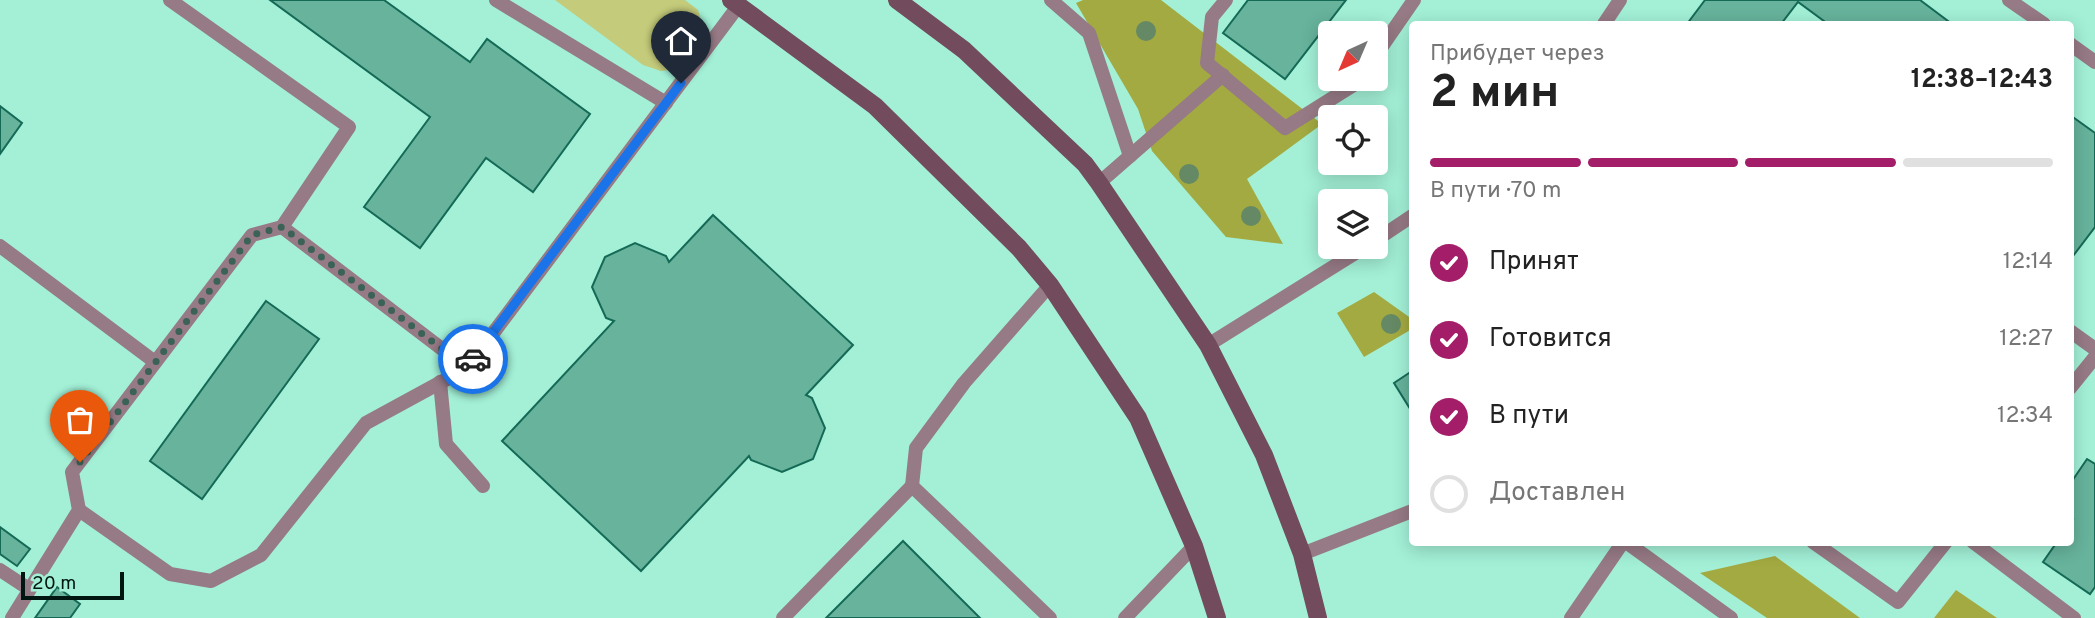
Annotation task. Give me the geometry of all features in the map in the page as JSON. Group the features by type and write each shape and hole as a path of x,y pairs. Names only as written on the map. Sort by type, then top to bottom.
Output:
{"main road":[{"path":"897,0 964,50 1085,164 1098,183 1208,345 1264,455 1302,554 1318,618"},
{"path":"737,2 875,106 1019,248 1050,285 1138,418 1194,546 1217,618"}],"lane":[{"path":"12,618 79,510 72,472 252,235 282,227 349,127 170,0"},
{"path":"496,0 666,103"},
{"path":"1051,0 1089,33 1130,156"},
{"path":"1226,0 1212,17 1207,63 1285,128 1344,91"},
{"path":"1388,38 1414,0"},
{"path":"1606,21 1620,0"},
{"path":"2010,0 2039,21"},
{"path":"79,510 170,574 211,580 261,555 366,423 467,368 666,103 737,2"},
{"path":"2074,47 2095,62"},
{"path":"1098,183 1223,75"},
{"path":"1388,232 1409,218"},
{"path":"282,227 467,368"},
{"path":"0,246 155,362"},
{"path":"1208,345 1346,259"},
{"path":"783,618 912,486 916,448 964,383 1050,285"},
{"path":"2074,334 2095,349"},
{"path":"2074,383 2095,357"},
{"path":"440,382 446,444 483,486"},
{"path":"912,486 1050,618"},
{"path":"1302,554 1409,513"},
{"path":"1125,618 1194,546"},
{"path":"1571,618 1622,546"},
{"path":"1631,546 1731,618"},
{"path":"1819,546 1898,602 1943,546"},
{"path":"1978,546 2074,618"},
{"path":"0,570 29,589"}],"green space":[{"path":"555,0 685,0 698,10 704,29 688,57 676,69 661,71 643,65"},
{"path":"1083,0 1161,0 1318,121 1318,127 1247,179 1283,244 1226,237 1152,151 1138,109 1076,3"},
{"path":"1374,292 1409,317 1409,331 1364,357 1337,313"},
{"path":"1775,556 1860,618 1767,618 1700,573"},
{"path":"1956,590 1997,618 1934,618"}],"building":[{"path":"270,0 384,0 470,62 487,39 590,114 533,192 486,158 420,248 364,207 430,117"},
{"path":"1248,0 1346,0 1330,21 1318,21 1318,36 1285,79 1223,33"},
{"path":"1705,0 1920,0 1948,21 1824,21 1798,2 1783,21 1689,21"},
{"path":"0,106 22,123 0,154"},
{"path":"2074,118 2095,133 2095,227 2074,255"},
{"path":"713,215 853,345 806,395 812,398 825,428 813,459 782,472 751,460 749,456 641,571 502,441 614,321 606,318 592,287 605,257 635,243 666,256 669,262"},
{"path":"266,301 319,339 202,499 150,461"},
{"path":"1409,373 1409,407 1394,383"},
{"path":"2087,459 2095,464 2095,587 2090,594 2043,562 2054,546 2074,546 2074,478"},
{"path":"0,527 30,549 17,566 0,554"},
{"path":"903,541 980,618 826,618"},
{"path":"57,587 80,604 70,618 35,618"}],"way so far":[{"path":"80,462 252,235 282,227 467,368 473,359"}],"route":[{"path":"473,359 681,83"}]}
